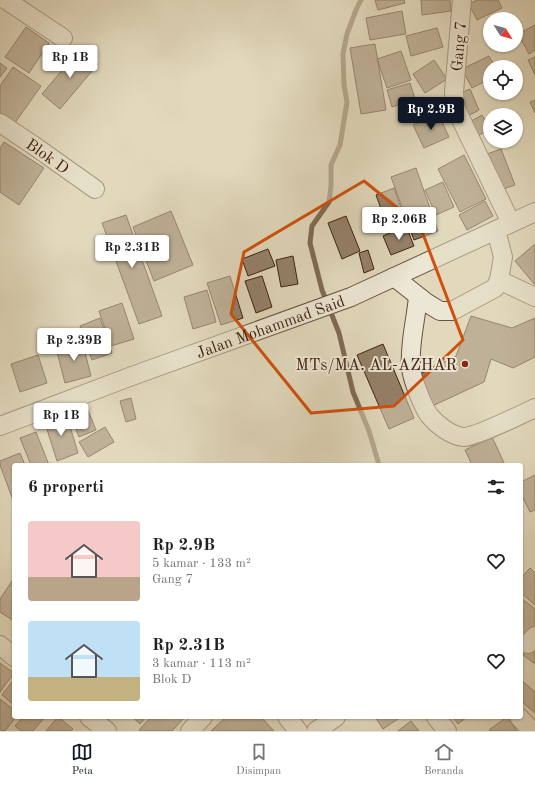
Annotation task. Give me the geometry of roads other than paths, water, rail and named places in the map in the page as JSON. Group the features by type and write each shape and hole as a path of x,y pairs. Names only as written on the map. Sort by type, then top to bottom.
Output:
{"street":[{"path":"6,0 63,38"},
{"name":"Gang 7","path":"462,0 454,92 455,108 504,227 503,257 499,280"},
{"name":"Blok D","path":"0,123 34,145 95,190"},
{"name":"Jalan Mohammad Said","path":"0,426 132,376 319,310 351,297 535,212"},
{"path":"394,277 418,297 440,311 452,311 495,288 499,280 535,297"},
{"path":"418,297 411,367 415,385 428,414 440,426 453,434 465,437 481,432 535,408"},
{"path":"92,719 107,731"},
{"path":"190,731 201,719"},
{"path":"289,719 298,731"},
{"path":"316,731 333,719"},
{"path":"438,719 447,731"},
{"path":"521,719 532,731"}],"waterway":[{"path":"361,0 347,34 343,54 344,85 347,102 340,145 331,165 329,202 312,226 310,243 322,290 339,333 353,392 369,431 378,463"}],"place":[{"name":"MTs/MA. AL-AZHAR","path":"465,364"}]}
